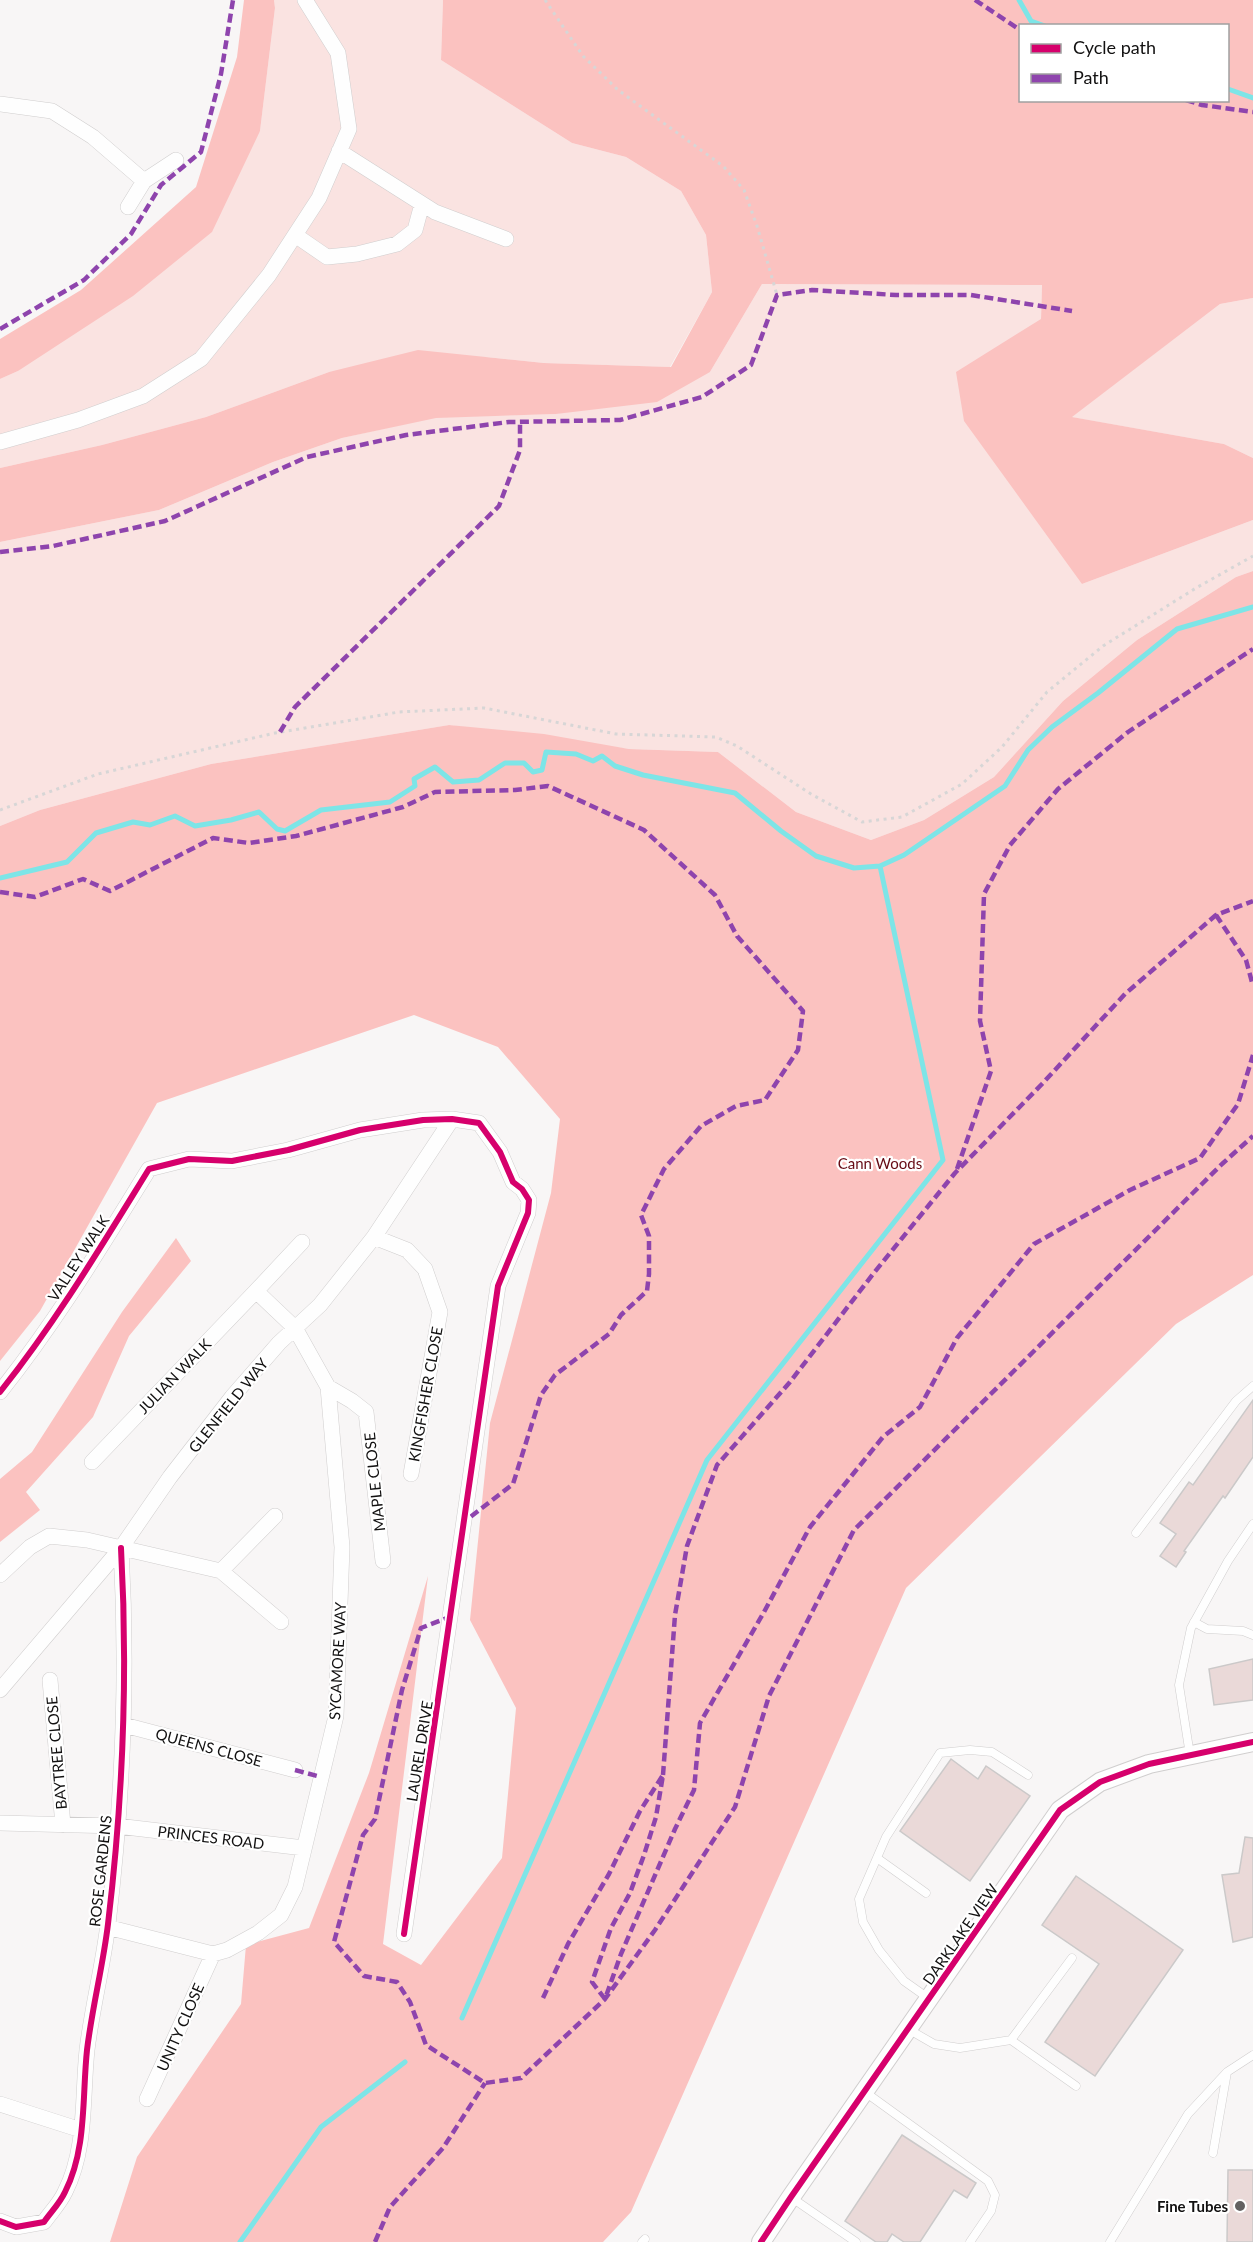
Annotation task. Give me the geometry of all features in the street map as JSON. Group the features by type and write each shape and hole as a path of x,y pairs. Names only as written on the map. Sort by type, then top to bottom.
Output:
{"street":[{"path":"0,442 78,420 143,396 201,359 269,274 319,198 349,129 338,53 305,0"},
{"path":"0,104 52,111 93,136 144,182"},
{"path":"339,151 435,212 506,238"},
{"path":"128,207 144,182 176,160"},
{"path":"295,235 327,257 357,254 397,244 415,230 422,204"},
{"name":"VALLEY WALK","path":"0,1392 38,1343 88,1268 149,1169 189,1159 232,1161 288,1150 360,1130 423,1120 452,1119 479,1123 500,1152 513,1182 522,1189 529,1200"},
{"name":"GLENFIELD WAY","path":"0,1690 121,1548 170,1477 232,1397 279,1343 320,1305 374,1237 452,1119"},
{"name":"LAUREL DRIVE","path":"404,1934 498,1287 528,1213 529,1200"},
{"name":"KINGFISHER CLOSE","path":"374,1237 406,1250 425,1269 440,1312 411,1474"},
{"name":"JULIAN WALK","path":"92,1462 302,1242"},
{"path":"256,1291 295,1328"},
{"name":"SYCAMORE WAY","path":"213,1954 227,1950 258,1933 281,1915 295,1887 336,1716 342,1547 328,1387 295,1328"},
{"name":"MAPLE CLOSE","path":"328,1387 366,1412 383,1561"},
{"path":"222,1571 275,1516"},
{"path":"0,1575 30,1547 49,1536 87,1540 222,1571 281,1622"},
{"name":"ROSE GARDENS","path":"0,2221 16,2227 44,2222 65,2193 77,2162 87,2050 107,1927 117,1826 124,1725 124,1610 121,1548"},
{"name":"BAYTREE CLOSE","path":"50,1680 63,1825"},
{"name":"QUEENS CLOSE","path":"124,1725 295,1770"},
{"name":"DARKLAKE VIEW","path":"761,2242 1060,1810 1100,1782 1149,1764 1253,1742"},
{"name":"PRINCES ROAD","path":"0,1823 117,1826 304,1848"},
{"path":"107,1927 213,1954"},
{"name":"UNITY CLOSE","path":"147,2099 213,1954"},
{"path":"0,2104 81,2130"}],"lane":[{"path":"1136,1533 1236,1401 1253,1386"},
{"path":"1191,1756 1179,1685 1191,1628 1228,1561 1253,1524"},
{"path":"1194,1622 1207,1629 1243,1631 1253,1635"},
{"path":"929,1998 904,1981 879,1950 863,1922 859,1899 886,1837 940,1753 970,1750 992,1752 1028,1775"},
{"path":"877,1858 926,1893"},
{"path":"1011,2040 1072,1958"},
{"path":"908,2029 934,2044 960,2048 1011,2040 1076,2086"},
{"path":"1110,2242 1188,2114 1227,2072 1253,2055"},
{"path":"1213,2153 1227,2072"},
{"path":"864,2092 988,2181 995,2195 991,2211 970,2242"},
{"path":"791,2197 856,2242"}],"path":[{"path":"546,0 583,56 597,70 618,90 723,166 744,190 777,295"},
{"path":"0,810 98,774 275,733 399,712 484,708 616,734 716,736 862,822 902,817 962,784 1002,747 1047,692 1103,646 1196,588 1253,556"}],"shaded area":[{"path":"274,0 443,0 441,60 572,143 626,157 681,191 706,235 712,292 670,367 544,363 486,357 329,372 206,417 102,445 0,468 0,379 18,371 260,131 275,8"},
{"path":"762,284 1042,285 1041,319 1082,584 1253,520 1253,571 1236,577 1137,640 1063,701 994,777 924,820 871,840 796,812 718,752 629,749 449,725 211,764 40,810 0,826 0,542 159,510 273,462 342,438 436,417 556,414 710,372"},
{"path":"1253,298 1253,458 1224,444 1071,417 1220,304"}],"green space":[{"path":"244,0 274,0 275,8 260,131 212,232 133,296 18,371 0,379 0,339 81,290 196,187 237,57"},
{"path":"443,0 1253,0 1253,298 1220,304 1072,417 1224,444 1253,458 1253,520 1082,584 964,421 956,372 1041,319 1042,285 762,284 710,372 657,402 556,414 436,418 342,438 273,462 159,510 0,542 0,468 102,445 206,417 329,372 418,350 544,363 671,367 712,292 706,235 681,191 626,157 572,143 441,60"},
{"name":"Cann Woods","path":"1253,571 1253,1275 1176,1324 906,1588 631,2212 603,2242 110,2242 137,2157 241,2004 246,1945 309,1928 369,1773 428,1576 383,1944 421,1965 502,1858 516,1708 470,1620 490,1423 551,1193 560,1119 498,1047 414,1015 157,1103 40,1311 0,1361 0,826 40,810 211,764 449,725 544,734 629,749 718,752 796,812 871,840 924,820 994,777 1063,701 1137,640 1236,577"},
{"path":"176,1238 191,1261 129,1336 93,1417 26,1492 40,1510 0,1542 0,1479 32,1452 122,1312"}],"building":[{"path":"1253,1400 1253,1457 1184,1551 1186,1552 1176,1567 1160,1556 1176,1534 1160,1523 1189,1482 1193,1485"},
{"path":"1253,1659 1253,1700 1214,1705 1209,1669"},
{"path":"951,1759 978,1779 986,1766 1030,1796 970,1881 900,1831"},
{"path":"1245,1837 1253,1838 1253,1937 1233,1942 1222,1875 1239,1873"},
{"path":"1076,1876 1183,1950 1095,2076 1045,2042 1099,1964 1042,1925"},
{"path":"902,2135 976,2183 967,2198 954,2190 920,2242 904,2242 892,2234 887,2242 876,2242 845,2221"},
{"name":"Fine Tubes","path":"1228,2170 1253,2170 1253,2242 1227,2242"}],"waterway":[{"path":"1019,0 1031,21 1039,24"},
{"path":"1229,89 1253,98"},
{"path":"0,878 67,862 96,833 133,822 150,825 175,816 195,826 231,820 259,812 277,829 285,831 321,810 390,802 415,786 414,779 435,767 453,782 479,780 505,763 524,763 533,772 542,770 546,752 576,754 593,761 602,756 615,766 643,775 735,793 816,856 854,868 880,866 904,855 1005,786 1028,750 1052,727 1177,629 1253,607"},
{"path":"462,2018 707,1460 943,1160 880,866"},
{"path":"240,2242 321,2127 405,2062"}],"marked path":[{"path":"0,329 84,280 131,234 161,185 201,152 221,74 233,0"},
{"path":"975,0 1019,29"},
{"path":"1192,102 1253,112"},
{"path":"0,552 53,546 165,521 307,457 406,435 509,422 620,420 702,397 751,365 777,295 812,290 896,295 971,295 1072,311"},
{"path":"280,732 295,707 499,506 520,450 520,421"},
{"path":"957,1169 991,1071 980,1021 984,894 1010,845 1058,789 1128,732 1253,649"},
{"path":"0,892 35,897 83,879 110,891 213,838 249,843 296,836 403,807 435,792 515,790 548,786 644,830 715,895 737,936 803,1011 798,1050 765,1100 736,1106 701,1126 664,1169 641,1215 649,1236 647,1291 621,1315 609,1334 555,1375 541,1395 513,1484 465,1521"},
{"path":"663,1775 675,1615 687,1546 717,1465 790,1382 955,1173 1125,994 1216,915 1253,901"},
{"path":"1216,915 1246,960 1253,986"},
{"path":"543,1998 568,1944 609,1874 640,1811 663,1775 656,1817 644,1855 630,1893 611,1928 592,1982 605,1999 621,1954 694,1790 700,1723 810,1527 883,1437 920,1407 957,1338 1034,1244 1130,1190 1200,1158 1238,1104 1253,1055"},
{"path":"452,1616 421,1628 402,1690 375,1819 363,1835 334,1942 364,1976 397,1982 410,2002 426,2045 485,2083 521,2078 605,1999 655,1930 735,1807 769,1696 854,1530 1222,1164 1253,1136"},
{"path":"295,1770 321,1777"},
{"path":"375,2242 390,2207 443,2148 485,2083"}],"cycle path":[{"path":"0,1392 59,1311 149,1169 189,1159 232,1161 288,1150 360,1130 423,1120 452,1119 479,1123 500,1152 513,1182 522,1189 529,1200 528,1213 498,1286 404,1934"},
{"path":"0,2221 16,2227 44,2222 65,2192 77,2158 87,2050 106,1940 121,1783 124,1689 121,1548"},
{"path":"761,2242 1060,1810 1100,1782 1149,1764 1253,1742"}],"place":[{"name":"Fine Tubes","path":"1240,2206"}]}
